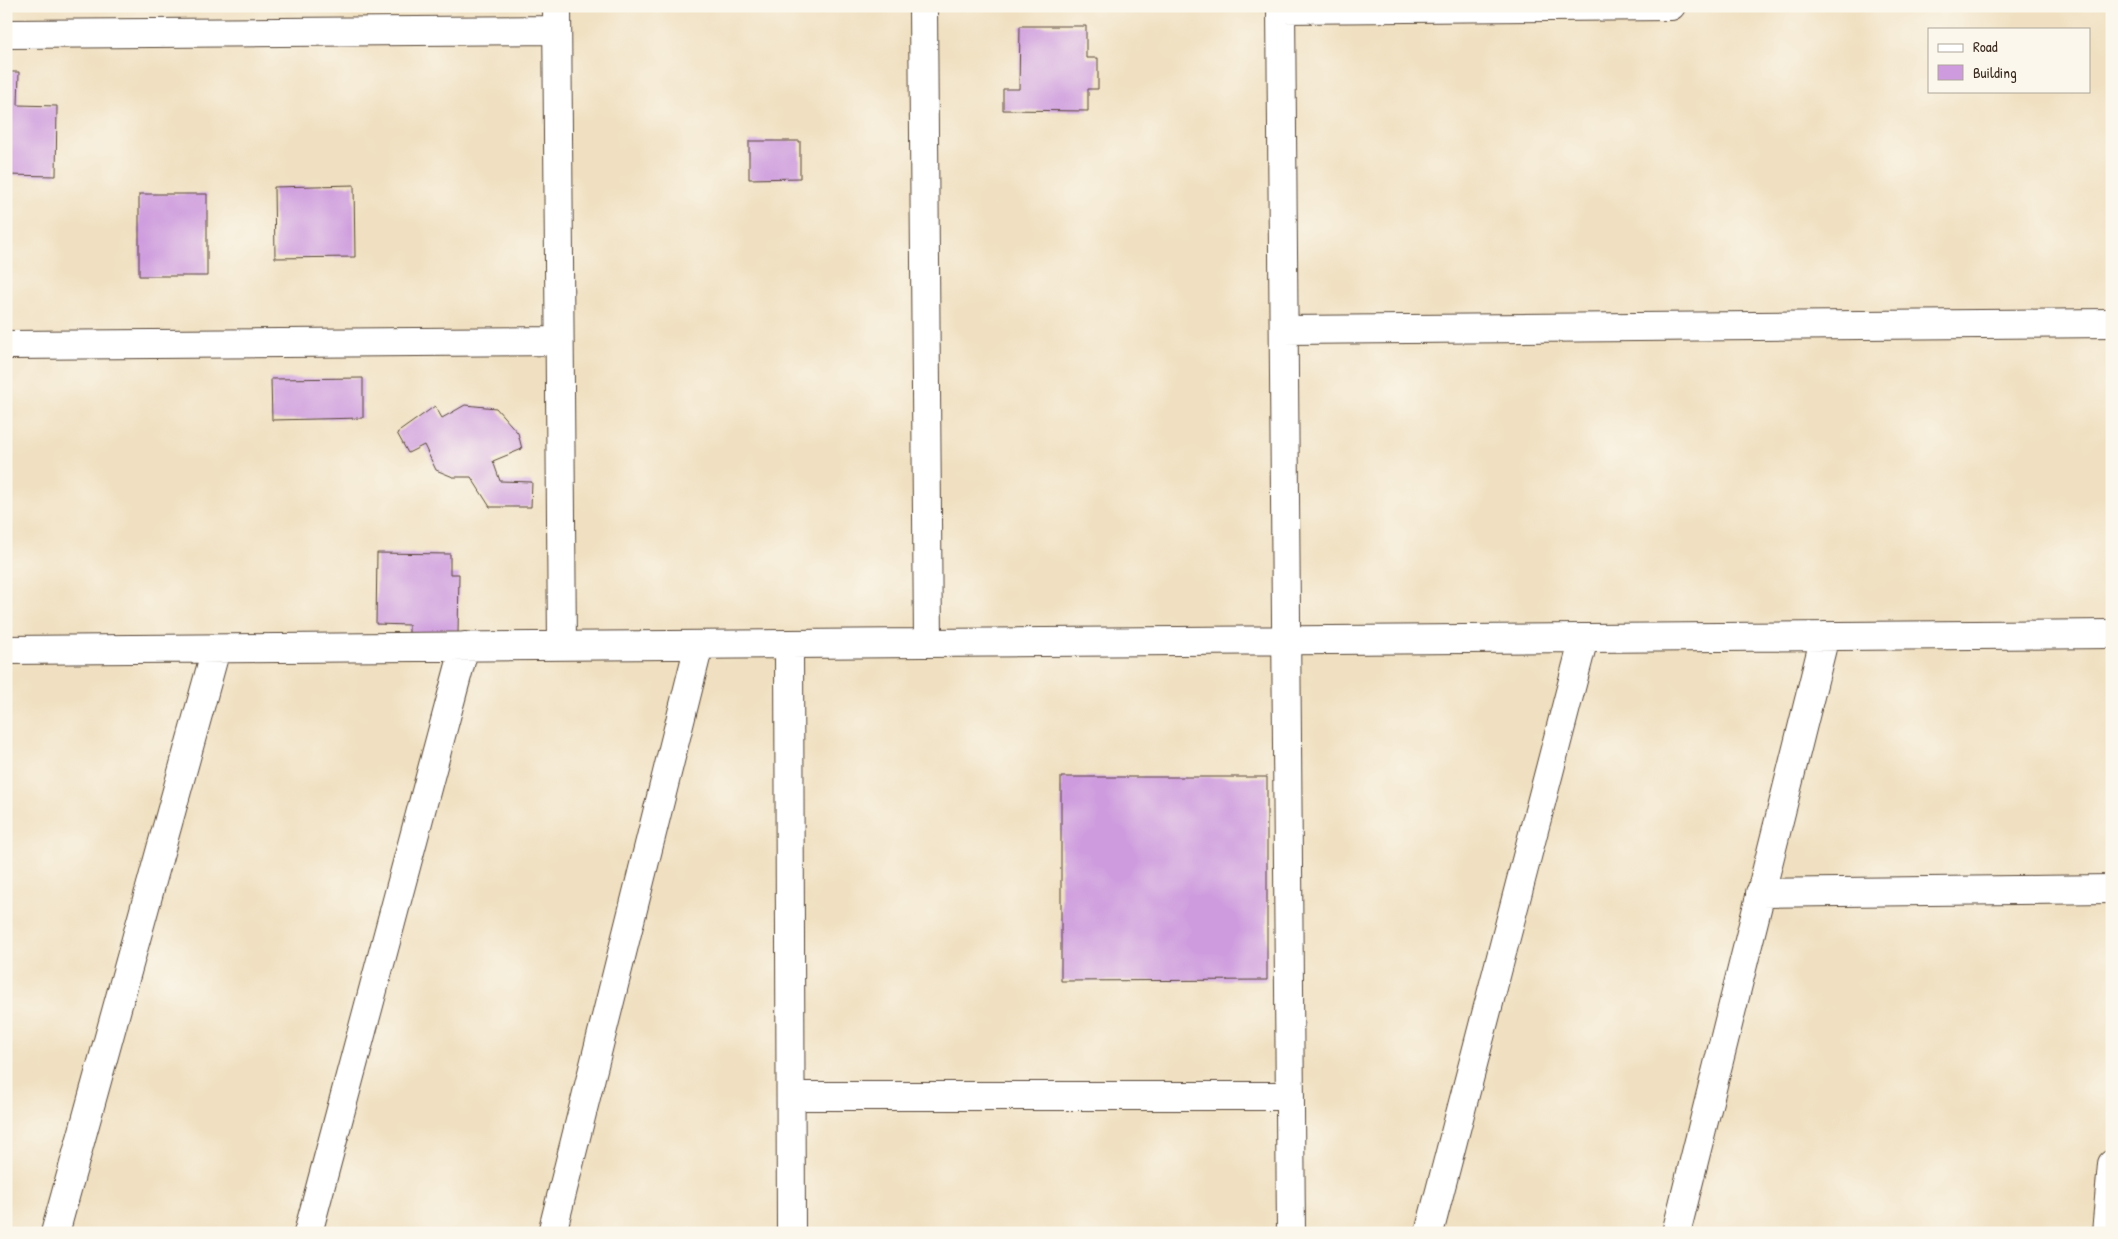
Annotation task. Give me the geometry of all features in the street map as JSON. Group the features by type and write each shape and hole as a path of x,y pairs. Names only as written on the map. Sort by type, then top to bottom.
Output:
{"street":[{"path":"922,6 928,643"},
{"path":"1291,1233 1281,8 1671,6"},
{"path":"6,34 557,18 562,646"},
{"path":"1284,330 2112,323"},
{"path":"6,345 559,341"},
{"path":"6,650 2112,634"},
{"path":"1676,1233 1825,636"},
{"path":"1429,1233 1584,638"},
{"path":"789,644 791,1233"},
{"path":"552,1233 699,645"},
{"path":"308,1233 465,646"},
{"path":"55,1233 216,649"},
{"path":"1760,893 2112,889"},
{"path":"791,1096 1290,1096"},
{"path":"2106,1233 2112,1164"}],"building":[{"path":"1020,26 1086,26 1086,58 1098,58 1098,89 1088,89 1088,111 1003,110 1003,89 1019,89"},
{"path":"6,72 19,72 18,105 57,106 56,176 6,175"},
{"path":"749,141 800,141 800,178 749,179"},
{"path":"354,185 355,257 275,258 274,187"},
{"path":"139,194 207,194 207,276 139,276"},
{"path":"363,378 363,418 272,420 271,379"},
{"path":"465,405 496,408 518,433 522,449 493,461 500,481 532,482 531,507 490,507 471,477 453,477 436,470 424,445 408,453 397,433 435,406 442,418"},
{"path":"377,553 450,554 450,574 459,574 458,633 409,633 409,625 376,624"},
{"path":"1061,777 1267,777 1267,980 1061,981"}]}
